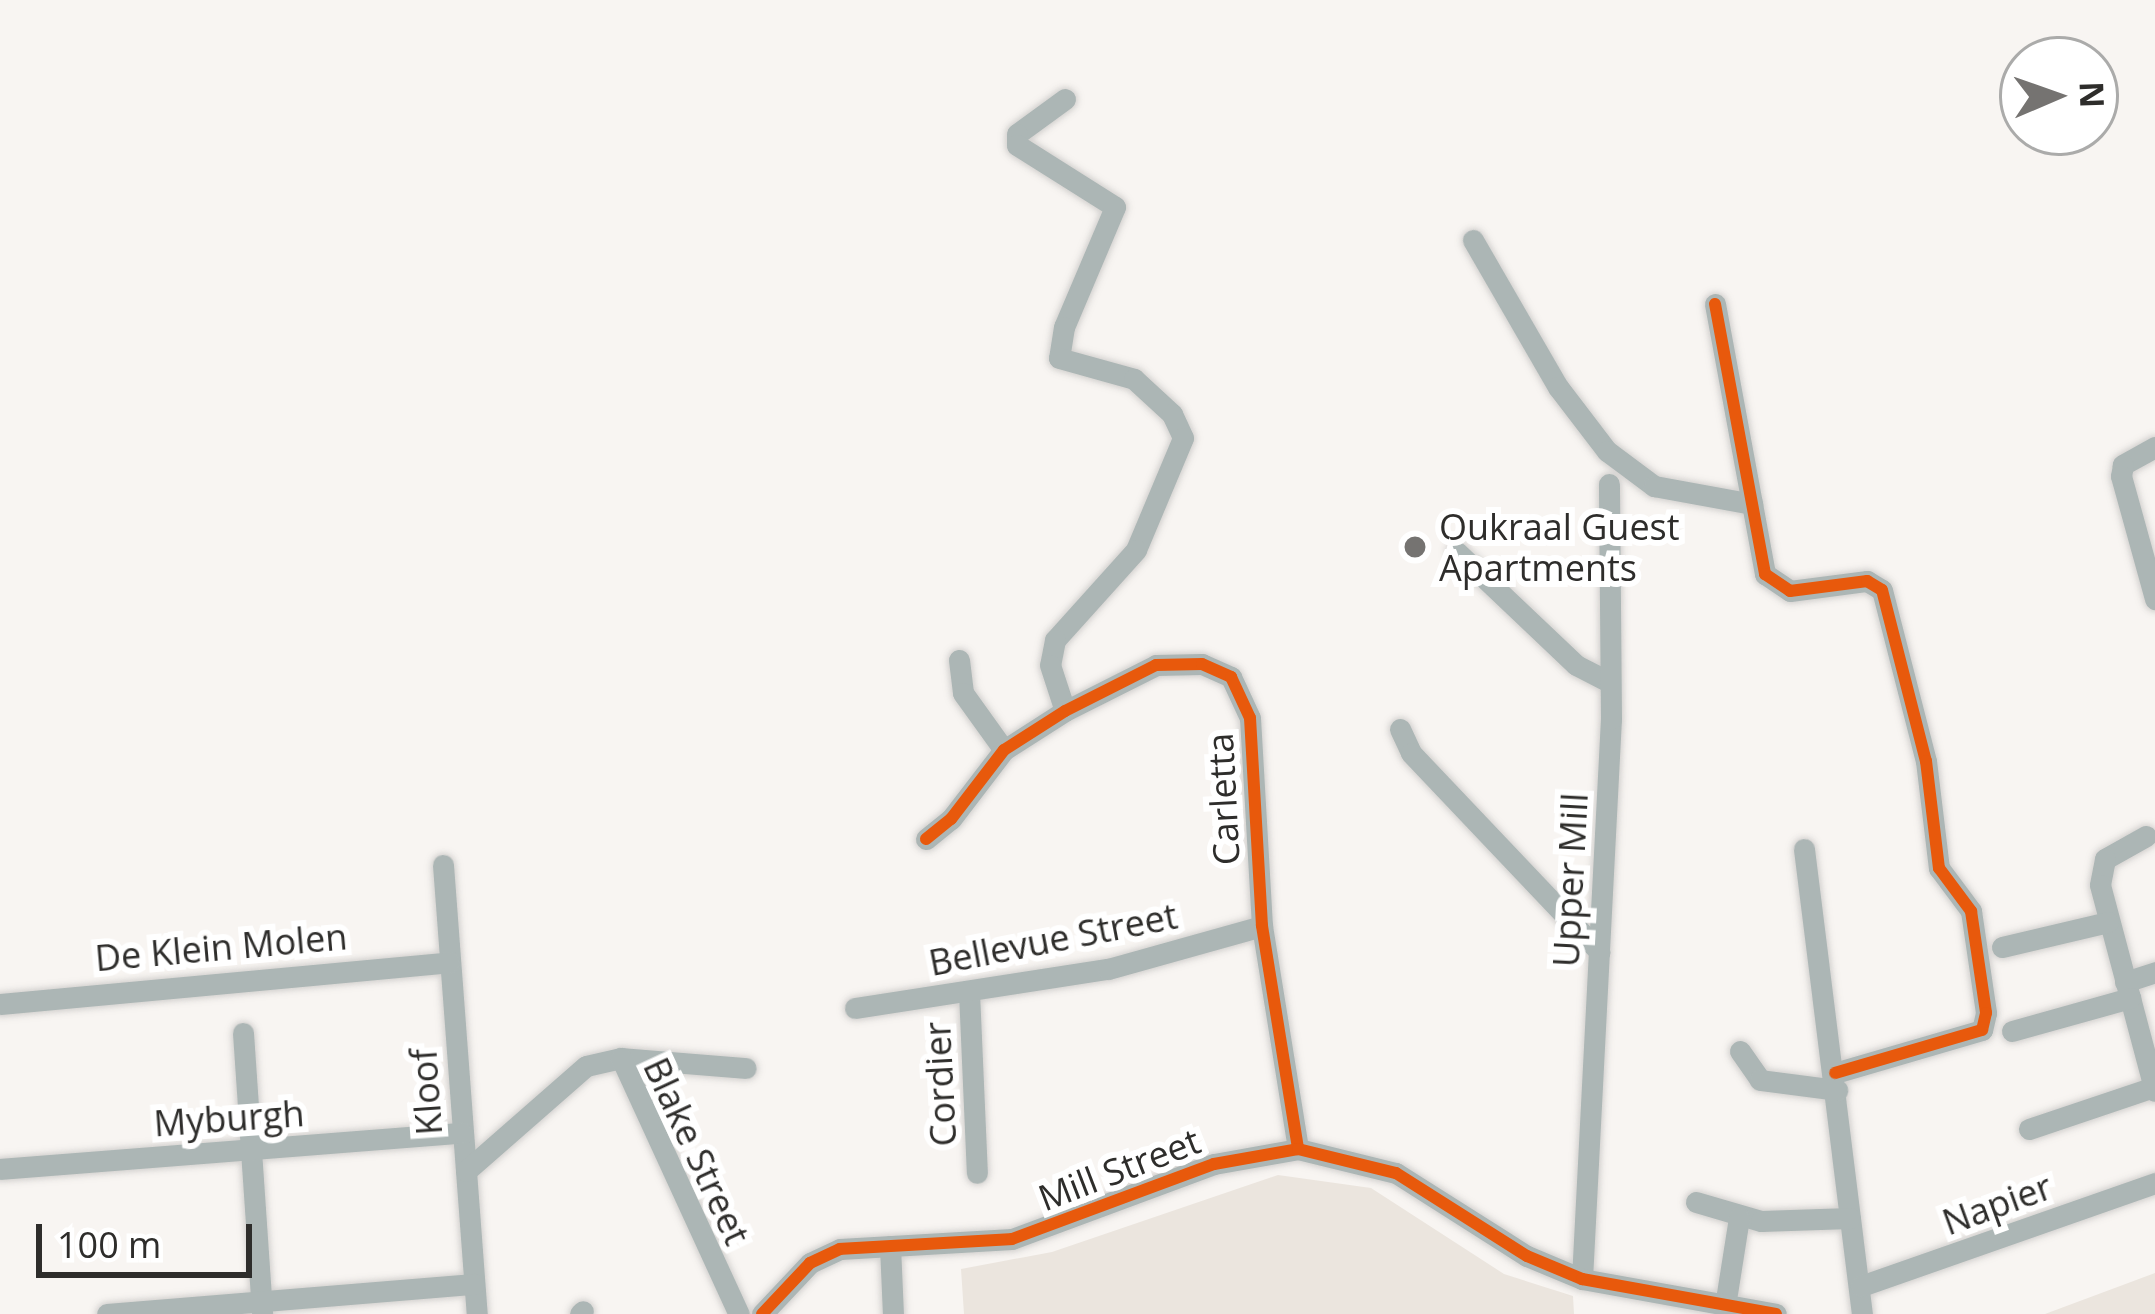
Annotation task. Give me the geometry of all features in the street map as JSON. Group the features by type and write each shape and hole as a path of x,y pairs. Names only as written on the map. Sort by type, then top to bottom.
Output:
{"street":[{"path":"1065,99 1018,134 1018,148 1114,207 1058,353 1068,366 1134,379 1178,422 1183,439 1136,550 1055,640 1050,665 1065,710"},
{"path":"1473,240 1548,370 1607,451 1654,485 1752,504"},
{"path":"1715,304 1763,565 1776,586 1867,581 1890,606 1926,761 1940,868 1971,911 1986,1013 1978,1033 1836,1081 1760,1080 1740,1051"},
{"path":"2155,447 2123,466 2121,476 2155,599"},
{"name":"Upper Mill","path":"1582,1279 1600,952 1609,682 1609,484"},
{"path":"1457,552 1576,665 1609,682"},
{"path":"959,660 964,693 1004,749"},
{"name":"Carletta","path":"926,839 952,819 1004,749 1065,710 1168,663 1217,668 1238,684 1250,718 1262,926 1298,1149"},
{"path":"1400,729 1411,753 1600,952"},
{"path":"2029,1129 2154,1089 2100,885 2105,859 2146,836"},
{"path":"1804,849 1862,1314"},
{"name":"Kloof","path":"443,866 477,1314"},
{"path":"2002,947 2108,922"},
{"name":"Bellevue Street","path":"855,1008 1108,970 1262,926"},
{"name":"De Klein Molen","path":"0,1004 449,962"},
{"path":"2012,1031 2128,990 2155,972"},
{"name":"Cordier","path":"969,992 977,1173"},
{"path":"243,1033 261,1309"},
{"path":"621,1058 746,1068"},
{"name":"Blake Street","path":"466,1171 586,1066 621,1058 739,1314"},
{"name":"Myburgh","path":"0,1169 462,1133"},
{"name":"Mill Street","path":"762,1314 818,1257 1032,1234 1214,1164 1298,1149 1396,1173 1527,1256 1644,1303 1725,1306 1776,1314"},
{"name":"Napier","path":"1861,1286 2155,1183"},
{"path":"1696,1202 1739,1217 1850,1218"},
{"path":"1725,1306 1739,1217"},
{"path":"890,1246 893,1314"},
{"path":"107,1314 261,1309 474,1285"}],"shaded area":[{"path":"1278,1175 1371,1188 1504,1274 1573,1296 1574,1314 964,1314 961,1269 1052,1252"},
{"path":"2155,1273 2155,1314 2045,1314"}],"cycle path":[{"path":"1715,304 1765,574 1790,591 1867,581 1882,590 1926,761 1939,868 1971,911 1986,1013 1982,1030 1835,1073"},
{"path":"926,839 951,819 1004,750 1065,711 1156,665 1202,664 1231,677 1250,718 1262,926 1298,1149"},
{"path":"762,1314 810,1263 840,1249 1012,1239 1214,1164 1298,1149 1396,1173 1527,1256 1582,1279 1776,1314"}],"place":[{"name":"Oukraal Guest Apartments","path":"1415,547"}]}
